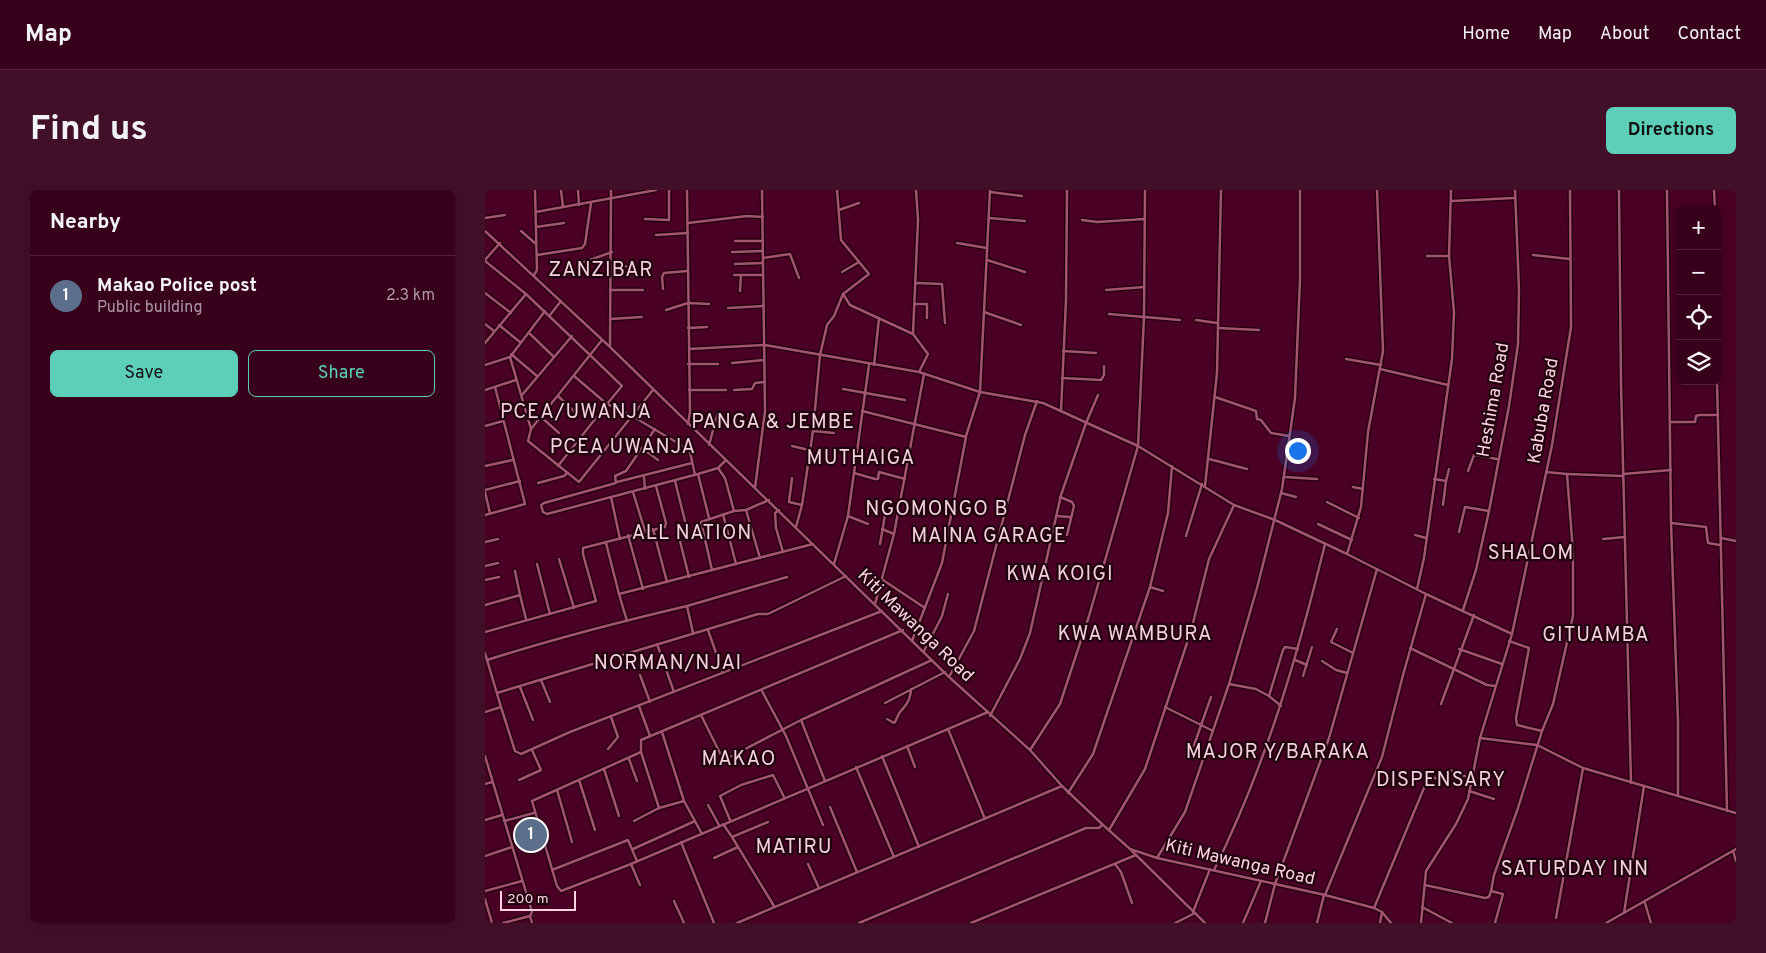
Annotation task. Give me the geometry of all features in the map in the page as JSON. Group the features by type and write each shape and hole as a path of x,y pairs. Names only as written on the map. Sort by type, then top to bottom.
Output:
{"street":[{"path":"534,275 537,270 535,190"},
{"path":"561,190 563,208"},
{"path":"578,190 579,205"},
{"path":"610,347 611,190"},
{"path":"631,190 631,195"},
{"path":"536,212 656,190"},
{"path":"645,219 669,220 669,190"},
{"path":"687,190 690,417 688,424"},
{"path":"755,488 763,428 765,382 762,190"},
{"path":"796,527 803,505 813,431 820,355 828,322 834,316 843,294 869,275 841,240 837,190"},
{"path":"913,334 918,220 916,190"},
{"path":"1061,411 1066,300 1067,190"},
{"path":"1030,750 1060,704 1089,616 1138,446 1144,316 1145,190"},
{"path":"1205,486 1215,397 1221,190"},
{"path":"1157,858 1185,812 1229,684 1281,493 1295,398 1300,279 1300,190"},
{"path":"1347,554 1359,518 1368,432 1383,351 1377,190"},
{"path":"1417,589 1448,385 1454,312 1449,256 1451,190"},
{"name":"Heshima Road","path":"1463,610 1476,570 1489,511 1497,458 1509,406 1518,344 1519,271 1515,190"},
{"name":"Kabuba Road","path":"1421,923 1427,867 1456,824 1469,791 1480,738 1512,634 1557,419 1571,327 1570,190"},
{"path":"1619,190 1618,245 1631,783"},
{"path":"1667,190 1671,524 1678,722 1678,796"},
{"path":"1714,190 1715,205"},
{"path":"912,641 942,563 966,436 980,392 990,191 1022,196"},
{"path":"1452,201 1514,198"},
{"path":"537,255 582,248 585,244 591,203"},
{"path":"839,210 859,203"},
{"path":"485,218 505,215"},
{"path":"688,223 747,216 763,217"},
{"path":"989,218 1025,221"},
{"path":"1082,220 1097,222 1145,219"},
{"path":"537,228 564,223"},
{"name":"Kiti Mawanga Road","path":"485,231 610,347 709,445 769,500 903,630 949,677 988,712 990,716 1030,750 1068,793 1130,849 1157,858 1374,908 1382,912 1391,923"},
{"path":"521,231 536,244"},
{"path":"656,235 688,233"},
{"path":"735,241 763,241"},
{"path":"500,243 485,260 550,315 622,384 558,466"},
{"path":"957,243 987,248"},
{"path":"732,252 763,251"},
{"path":"584,262 612,252"},
{"path":"763,258 790,254 799,278"},
{"path":"1533,255 1571,259"},
{"path":"1427,256 1449,256"},
{"path":"987,260 1025,272"},
{"path":"842,272 859,262"},
{"path":"735,264 763,263"},
{"path":"611,267 636,266"},
{"path":"663,290 662,277 664,273 687,271"},
{"path":"734,275 763,275"},
{"path":"740,290 741,275"},
{"path":"916,283 942,284 945,323"},
{"path":"1106,290 1144,287"},
{"path":"610,290 643,290"},
{"path":"485,293 511,313"},
{"path":"485,342 526,294"},
{"path":"843,294 850,305 913,334 928,354 919,372"},
{"path":"550,315 561,301"},
{"path":"666,310 688,303 709,304"},
{"path":"915,304 927,304 927,318"},
{"path":"728,308 764,306"},
{"path":"485,365 510,356 545,311"},
{"path":"984,312 1021,325"},
{"path":"1109,314 1180,320"},
{"path":"610,319 642,317"},
{"path":"874,365 879,318"},
{"path":"1196,320 1217,323"},
{"path":"485,324 494,331"},
{"path":"499,325 520,342"},
{"path":"688,328 707,327"},
{"path":"1218,328 1259,330"},
{"path":"529,333 553,356"},
{"path":"522,395 553,356 572,336"},
{"path":"602,340 531,429 528,441 579,482 653,390"},
{"path":"689,349 765,345 869,365 919,372 980,392 1037,401 1138,446 1234,505 1275,520 1512,634"},
{"path":"1063,351 1096,353"},
{"path":"510,356 537,376"},
{"path":"510,356 531,429"},
{"path":"1347,359 1381,365"},
{"path":"732,363 764,360"},
{"path":"688,364 718,364"},
{"path":"834,564 848,516 869,365"},
{"path":"1062,378 1101,380 1104,375 1104,366"},
{"path":"1380,369 1448,385"},
{"path":"875,604 894,534 924,374"},
{"path":"574,376 607,404 632,416 686,448 697,475 709,518"},
{"path":"485,390 516,380"},
{"path":"734,390 752,389 755,383 765,382"},
{"path":"1717,385 1727,811"},
{"path":"485,515 525,505 495,387"},
{"path":"843,389 905,400"},
{"path":"689,390 726,390"},
{"path":"990,716 1020,659 1030,632 1042,587 1060,497 1098,394"},
{"path":"558,396 576,413"},
{"path":"1215,397 1256,411 1257,419 1261,420 1271,432 1289,436"},
{"path":"949,677 958,665 975,631 1025,435 1037,401"},
{"path":"863,411 966,436"},
{"path":"709,445 718,412"},
{"path":"1671,422 1695,422 1699,415 1717,415"},
{"path":"541,417 559,434"},
{"path":"485,426 503,421"},
{"path":"617,482 615,476 626,471 655,430"},
{"path":"813,431 834,433"},
{"path":"792,446 809,450"},
{"path":"643,448 658,460"},
{"path":"1468,471 1473,455 1497,458"},
{"path":"1209,459 1247,469"},
{"path":"485,466 513,460"},
{"path":"692,463 544,503 541,505 542,510 547,514 675,481 718,468 726,460"},
{"path":"1068,793 1093,754 1150,587 1168,512 1172,466"},
{"path":"718,468 725,478 734,511"},
{"path":"1443,505 1449,469"},
{"path":"1546,472 1623,475 1671,470"},
{"path":"854,473 878,479 879,472 905,479"},
{"path":"538,483 564,476 567,473"},
{"path":"1425,885 1485,898 1489,897 1494,875 1518,808 1537,745 1553,704 1573,616 1573,552 1567,474"},
{"path":"644,476 645,489"},
{"path":"1284,477 1317,479"},
{"path":"792,478 789,502 803,505"},
{"path":"1434,479 1447,481"},
{"path":"491,514 485,491 520,481"},
{"path":"675,481 685,521"},
{"path":"1186,536 1202,484"},
{"path":"485,632 574,608 597,599 583,554 583,548 667,525 656,486"},
{"path":"1353,487 1363,489"},
{"path":"633,492 645,531"},
{"path":"1281,493 1296,497"},
{"path":"611,497 620,539"},
{"path":"1060,497 1073,503 1074,509 1070,517 1067,534"},
{"path":"712,570 700,523 723,514 746,510 769,500"},
{"path":"1327,502 1359,518"},
{"path":"1109,830 1145,769 1191,630 1209,559 1234,505"},
{"path":"1459,532 1465,507 1489,511"},
{"path":"746,510 760,558"},
{"path":"779,510 775,513 776,528 783,552"},
{"path":"723,514 736,564"},
{"path":"880,544 885,515"},
{"path":"848,516 868,524"},
{"path":"1055,516 1070,517"},
{"path":"1318,524 1352,540"},
{"path":"1671,524 1706,527 1708,543 1721,545"},
{"path":"653,529 667,582"},
{"path":"882,529 894,534"},
{"path":"678,533 689,577"},
{"path":"628,535 643,589"},
{"path":"1415,535 1426,538"},
{"path":"1603,539 1625,537"},
{"path":"1721,538 1736,541"},
{"path":"485,542 498,539"},
{"path":"606,543 627,621"},
{"path":"619,594 813,544"},
{"path":"1214,870 1251,790 1281,706 1325,544"},
{"path":"559,559 574,608"},
{"path":"485,566 498,563"},
{"path":"537,564 550,614"},
{"path":"1265,923 1275,884 1329,738 1377,569"},
{"path":"515,571 526,620"},
{"path":"485,580 499,576"},
{"path":"497,693 758,614 768,614 846,576"},
{"path":"487,660 562,636 687,606 787,577"},
{"path":"883,580 926,608"},
{"path":"1150,587 1163,592"},
{"path":"924,651 942,616 948,594"},
{"path":"1317,923 1324,895 1382,757 1426,594"},
{"path":"485,605 520,595"},
{"path":"687,606 693,634"},
{"path":"485,653 515,751 519,755 882,611"},
{"path":"1441,704 1459,649 1473,615"},
{"path":"1337,629 1331,642 1353,653"},
{"path":"707,630 723,673"},
{"path":"659,808 639,743 650,736 762,691 903,630"},
{"path":"1509,641 1529,648 1516,718 1517,725 1542,730"},
{"path":"657,644 674,692"},
{"path":"1303,676 1312,647"},
{"path":"1269,696 1284,648 1298,649"},
{"path":"1410,648 1495,686"},
{"path":"1459,649 1502,664"},
{"path":"701,715 725,759 801,720 932,660"},
{"path":"1295,660 1307,665"},
{"path":"1322,661 1336,670 1347,673"},
{"path":"885,703 945,672"},
{"path":"640,675 650,702"},
{"path":"541,680 550,702"},
{"path":"1229,684 1257,689 1281,706"},
{"path":"520,687 533,720"},
{"path":"887,719 894,723 897,720 899,714 908,705 911,689"},
{"path":"762,691 823,825"},
{"path":"1192,751 1211,697"},
{"path":"639,706 650,736"},
{"path":"485,712 501,707"},
{"path":"1165,708 1213,731"},
{"path":"641,752 629,759 535,798 532,804 534,813 557,886 564,891 988,712"},
{"path":"608,750 618,737 611,717"},
{"path":"801,720 825,781"},
{"path":"948,729 985,819"},
{"path":"662,732 684,801 702,834"},
{"path":"1480,738 1537,745 1583,768 1736,813"},
{"path":"907,746 915,767"},
{"path":"519,780 541,770 532,750"},
{"path":"485,756 532,912 530,916 532,923"},
{"path":"882,756 919,847"},
{"path":"629,759 637,780"},
{"path":"856,767 894,857"},
{"path":"1556,918 1583,768"},
{"path":"604,769 619,816"},
{"path":"1374,908 1429,776 1441,780 1450,770 1472,780"},
{"path":"730,820 719,796 741,785 773,776 784,798"},
{"path":"579,780 595,830"},
{"path":"485,784 492,782"},
{"path":"737,923 1061,786"},
{"path":"1624,914 1644,786"},
{"path":"557,790 572,842"},
{"path":"1469,791 1494,799"},
{"path":"634,821 659,808 684,801"},
{"path":"707,805 719,826"},
{"path":"830,807 857,873"},
{"path":"504,820 534,813"},
{"path":"485,820 502,815"},
{"path":"633,849 695,821"},
{"path":"732,837 768,822"},
{"path":"723,824 774,906"},
{"path":"859,923 1086,828 1099,828 1103,825"},
{"path":"552,870 628,840 637,861"},
{"path":"681,842 713,923"},
{"path":"485,856 512,847"},
{"path":"714,858 738,847"},
{"path":"1130,849 1205,923"},
{"path":"1606,923 1645,903 1734,850 1736,861"},
{"path":"971,923 1136,854"},
{"path":"631,864 640,885"},
{"path":"808,864 819,888"},
{"path":"1115,864 1121,872 1132,903"},
{"path":"1175,923 1194,912 1210,869"},
{"path":"485,892 522,881"},
{"path":"1243,923 1261,881"},
{"path":"1491,891 1501,893 1503,896 1495,923"},
{"path":"485,899 492,923"},
{"path":"674,901 683,923"},
{"path":"1645,903 1651,923"},
{"path":"1422,907 1452,923"},
{"path":"1380,923 1382,912"},
{"path":"503,923 530,916"}],"waterway":[{"path":"533,911 533,916"}],"place":[{"name":"Makao Police post","path":"531,835"}],"district":[{"name":"ZANZIBAR","path":"601,271"},
{"name":"PCEA/UWANJA","path":"576,413"},
{"name":"PANGA & JEMBE","path":"773,423"},
{"name":"PCEA UWANJA","path":"623,448"},
{"name":"MUTHAIGA","path":"861,459"},
{"name":"NGOMONGO B","path":"937,510"},
{"name":"ALL NATION","path":"692,534"},
{"name":"MAINA GARAGE","path":"989,537"},
{"name":"SHALOM","path":"1531,554"},
{"name":"KWA KOIGI","path":"1060,575"},
{"name":"KWA WAMBURA","path":"1135,635"},
{"name":"GITUAMBA","path":"1596,636"},
{"name":"NORMAN/NJAI","path":"668,664"},
{"name":"MAJOR Y/BARAKA","path":"1278,753"},
{"name":"MAKAO","path":"739,760"},
{"name":"DISPENSARY","path":"1441,781"},
{"name":"MATIRU","path":"794,848"},
{"name":"SATURDAY INN","path":"1575,870"}]}
